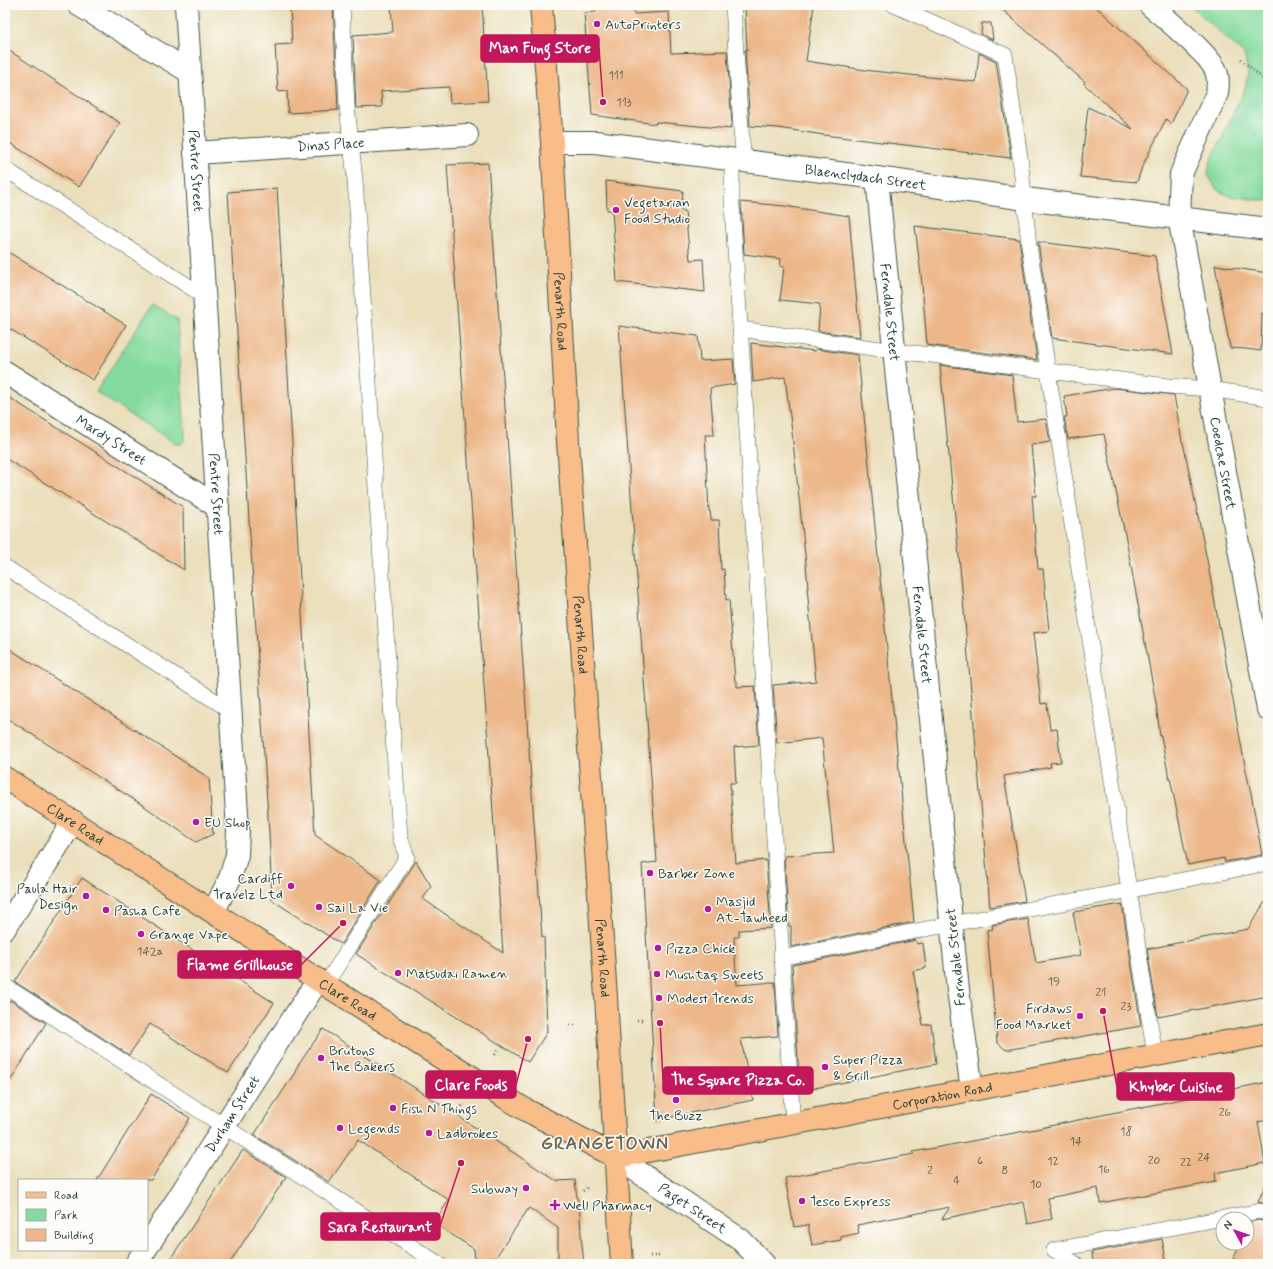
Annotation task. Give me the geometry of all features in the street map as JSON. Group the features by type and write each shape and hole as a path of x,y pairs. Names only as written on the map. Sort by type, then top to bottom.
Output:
{"main road":[{"name":"Penarth Road","path":"541,5 552,142 568,441 622,1264"},
{"name":"Clare Road","path":"5,778 322,982 526,1110 616,1157"},
{"name":"Corporation Road","path":"616,1157 1268,1034"}],"street":[{"path":"80,5 190,72"},
{"name":"Pentre Street","path":"186,5 238,830 237,855 230,878 214,912"},
{"name":"Coedcae Street","path":"1150,5 1210,62 1216,71 1218,80 1217,93 1181,174 1179,217 1268,709"},
{"name":"Dinas Place","path":"195,153 467,135"},
{"name":"Blaenclydach Street","path":"552,142 596,142 877,178 1024,199 1268,229"},
{"name":"Ferndale Street","path":"877,178 951,924 958,990 972,1090"},
{"name":"Mardy Street","path":"5,372 218,507"},
{"path":"5,928 73,821"},
{"name":"Durham Street","path":"148,1246 283,1034 322,982"},
{"name":"Paget Street","path":"616,1157 741,1240 764,1264"},
{"name":"Durham Street","path":"136,1264 145,1251"}],"lane":[{"path":"322,982 407,857 400,837 351,142 347,106 342,5"},
{"path":"733,5 741,130 732,205 793,1124"},
{"path":"894,5 1005,55 1020,157 1029,245 1155,1056"},
{"path":"5,168 204,296"},
{"path":"740,329 894,351 1168,386 1210,389 1268,398"},
{"path":"5,567 230,711"},
{"path":"781,958 1268,863"},
{"path":"5,986 440,1264"},
{"path":"1076,1264 1054,1250 1260,1211 1268,1214"}],"path":[{"path":"638,1020 645,1020"},
{"path":"570,1025 578,1025"},
{"path":"494,1055 498,1049"},
{"path":"460,1110 464,1103"},
{"path":"583,1191 588,1186"},
{"path":"650,1256 660,1256"}],"green space":[{"path":"1190,5 1268,5 1268,201 1230,196 1217,190 1208,175 1209,165 1245,89 1248,73 1244,54"},
{"path":"152,305 177,320 185,432 184,441 181,444 176,444 96,392"}],"building":[{"path":"290,5 333,5 338,110 288,113 287,91 278,92 275,45 292,44"},
{"path":"391,5 482,5 488,101 450,103 449,87 381,91 382,107 356,108 353,35 393,32"},
{"path":"596,5 634,5 634,14 669,12 671,53 727,51 732,125 730,125 731,129 656,122 656,124 592,115 584,13 596,12"},
{"path":"745,5 814,5 806,61 872,71 976,82 979,53 996,61 1011,158 778,128 750,126 745,50 747,50"},
{"path":"997,5 1094,5 1187,89 1171,124 1166,119 1142,167 1137,182 1080,177 1088,107 1133,129 1084,84 1085,82"},
{"path":"982,23 991,23 993,40 981,34"},
{"path":"5,48 120,123 79,187 5,140"},
{"path":"488,163 542,937 544,937 547,1032 528,1062 356,954 416,861 431,886 423,899 503,953 447,165"},
{"path":"606,181 683,191 681,211 685,211 690,260 703,259 705,292 617,282 612,210 607,210"},
{"path":"277,188 315,835 381,880 341,944 272,900 269,832 228,192"},
{"path":"741,202 784,206 849,216 860,337 818,331 820,304 780,300 784,267 780,266 781,259 744,254"},
{"path":"915,226 1019,239 1037,360 927,345"},
{"path":"1038,242 1155,256 1173,354 1052,338"},
{"path":"5,250 126,325 93,380 5,326"},
{"path":"1215,265 1268,273 1268,314 1262,313 1261,351 1230,348"},
{"path":"619,326 698,336 700,361 733,359 735,384 710,388 714,435 705,435 709,511 711,520 719,520 721,570 724,569 726,600 729,599 735,681 737,681 737,687 755,686 759,745 734,747 736,783 730,783 736,863 766,860 771,928 739,930 739,937 734,937 735,959 737,985 775,982 778,1036 741,1039 753,1100 657,1120 642,864 657,862"},
{"path":"751,343 815,351 816,349 858,355 914,922 791,947 791,926 789,926 785,856 834,853 822,738 777,743 773,685 816,681 806,564 785,377 753,382"},
{"path":"940,365 1012,375 1017,422 1046,419 1050,442 1031,445 1036,496 1032,496 1038,569 1043,569 1049,631 1033,633 1041,704 1047,703 1050,730 1057,729 1061,762 1050,763 1051,767 1004,776 1025,901 990,907 961,577"},
{"path":"1115,388 1174,395 1182,442 1207,560 1262,855 1225,862 1224,858 1188,865 1160,736 1156,703 1127,544 1104,434 1068,439 1064,417 1067,417 1064,396"},
{"path":"5,395 183,507 184,570 5,458"},
{"path":"5,646 209,778 213,834 196,842 144,806 5,717"},
{"path":"82,878 274,1003 228,1073 150,1024 129,1055 15,982"},
{"path":"1268,897 1268,996 1158,1017 1147,949 1248,929"},
{"path":"1122,904 1141,1026 1006,1050 997,1042 987,930 993,929 992,925 1028,919 1036,963 1081,955 1073,912"},
{"path":"916,940 917,944 923,943 926,968 913,971 923,1025 931,1024 936,1064 800,1091 792,965"},
{"path":"10,1000 46,1023 5,1089 5,1008"},
{"path":"323,1029 558,1182 575,1180 577,1199 579,1202 584,1264 558,1264 558,1228 529,1208 491,1264 475,1264 474,1249 434,1223 449,1200 358,1140 329,1182 254,1135"},
{"path":"1268,1082 1268,1120 1258,1122 1265,1163 1215,1173 1216,1182 1100,1203 1098,1188 1048,1198 1052,1219 1028,1224 1024,1202 942,1219 950,1207 857,1225 859,1233 841,1237 841,1240 812,1245 808,1225 794,1227 785,1178 914,1154 913,1152 1036,1129"},
{"path":"151,1094 190,1118 151,1180 98,1179"},
{"path":"243,1150 286,1177 229,1264 167,1264"},
{"path":"1268,1179 1268,1204 1258,1202"},
{"path":"1259,1220 1268,1223 1268,1264 1231,1264 1237,1251 1255,1251 1255,1221"},
{"path":"1162,1239 1167,1264 1093,1264 1092,1252"}],"place":[{"name":"AutoPrinters","path":"597,24"},
{"name":"Man Fung Store","path":"603,102"},
{"name":"Vegetarian Food Studio","path":"616,210"},
{"name":"EU Shop","path":"196,822"},
{"name":"Barber Zone","path":"650,873"},
{"name":"Cardiff Travelz Ltd","path":"291,886"},
{"name":"Paula Hair Design","path":"86,896"},
{"name":"Sai La Vie","path":"319,907"},
{"name":"Masjid At-Tawheed","path":"708,909"},
{"name":"Pasha Cafe","path":"106,910"},
{"name":"Flame Grillhouse","path":"343,923"},
{"name":"Grange Vape","path":"141,934"},
{"name":"Pizza Chick","path":"658,948"},
{"name":"Matsudai Ramen","path":"398,973"},
{"name":"Mushtaq Sweets","path":"657,974"},
{"name":"Modest Trends","path":"659,998"},
{"name":"Khyber Cuisine","path":"1103,1011"},
{"name":"Firdaws Food Market","path":"1080,1016"},
{"name":"The Square Pizza Co.","path":"660,1023"},
{"name":"Clare Foods","path":"528,1039"},
{"name":"Brutons The Bakers","path":"321,1058"},
{"name":"Super Pizza & Grill","path":"825,1067"},
{"name":"The Buzz","path":"676,1100"},
{"name":"Fish N Things","path":"393,1108"},
{"name":"Legends","path":"340,1128"},
{"name":"Ladbrokes","path":"429,1133"},
{"name":"Sara Restaurant","path":"461,1163"},
{"name":"Subway","path":"526,1188"},
{"name":"Tesco Express","path":"802,1201"},
{"name":"Well Pharmacy","path":"555,1205"}],"district":[{"name":"GRANGETOWN","path":"605,1143"}]}
